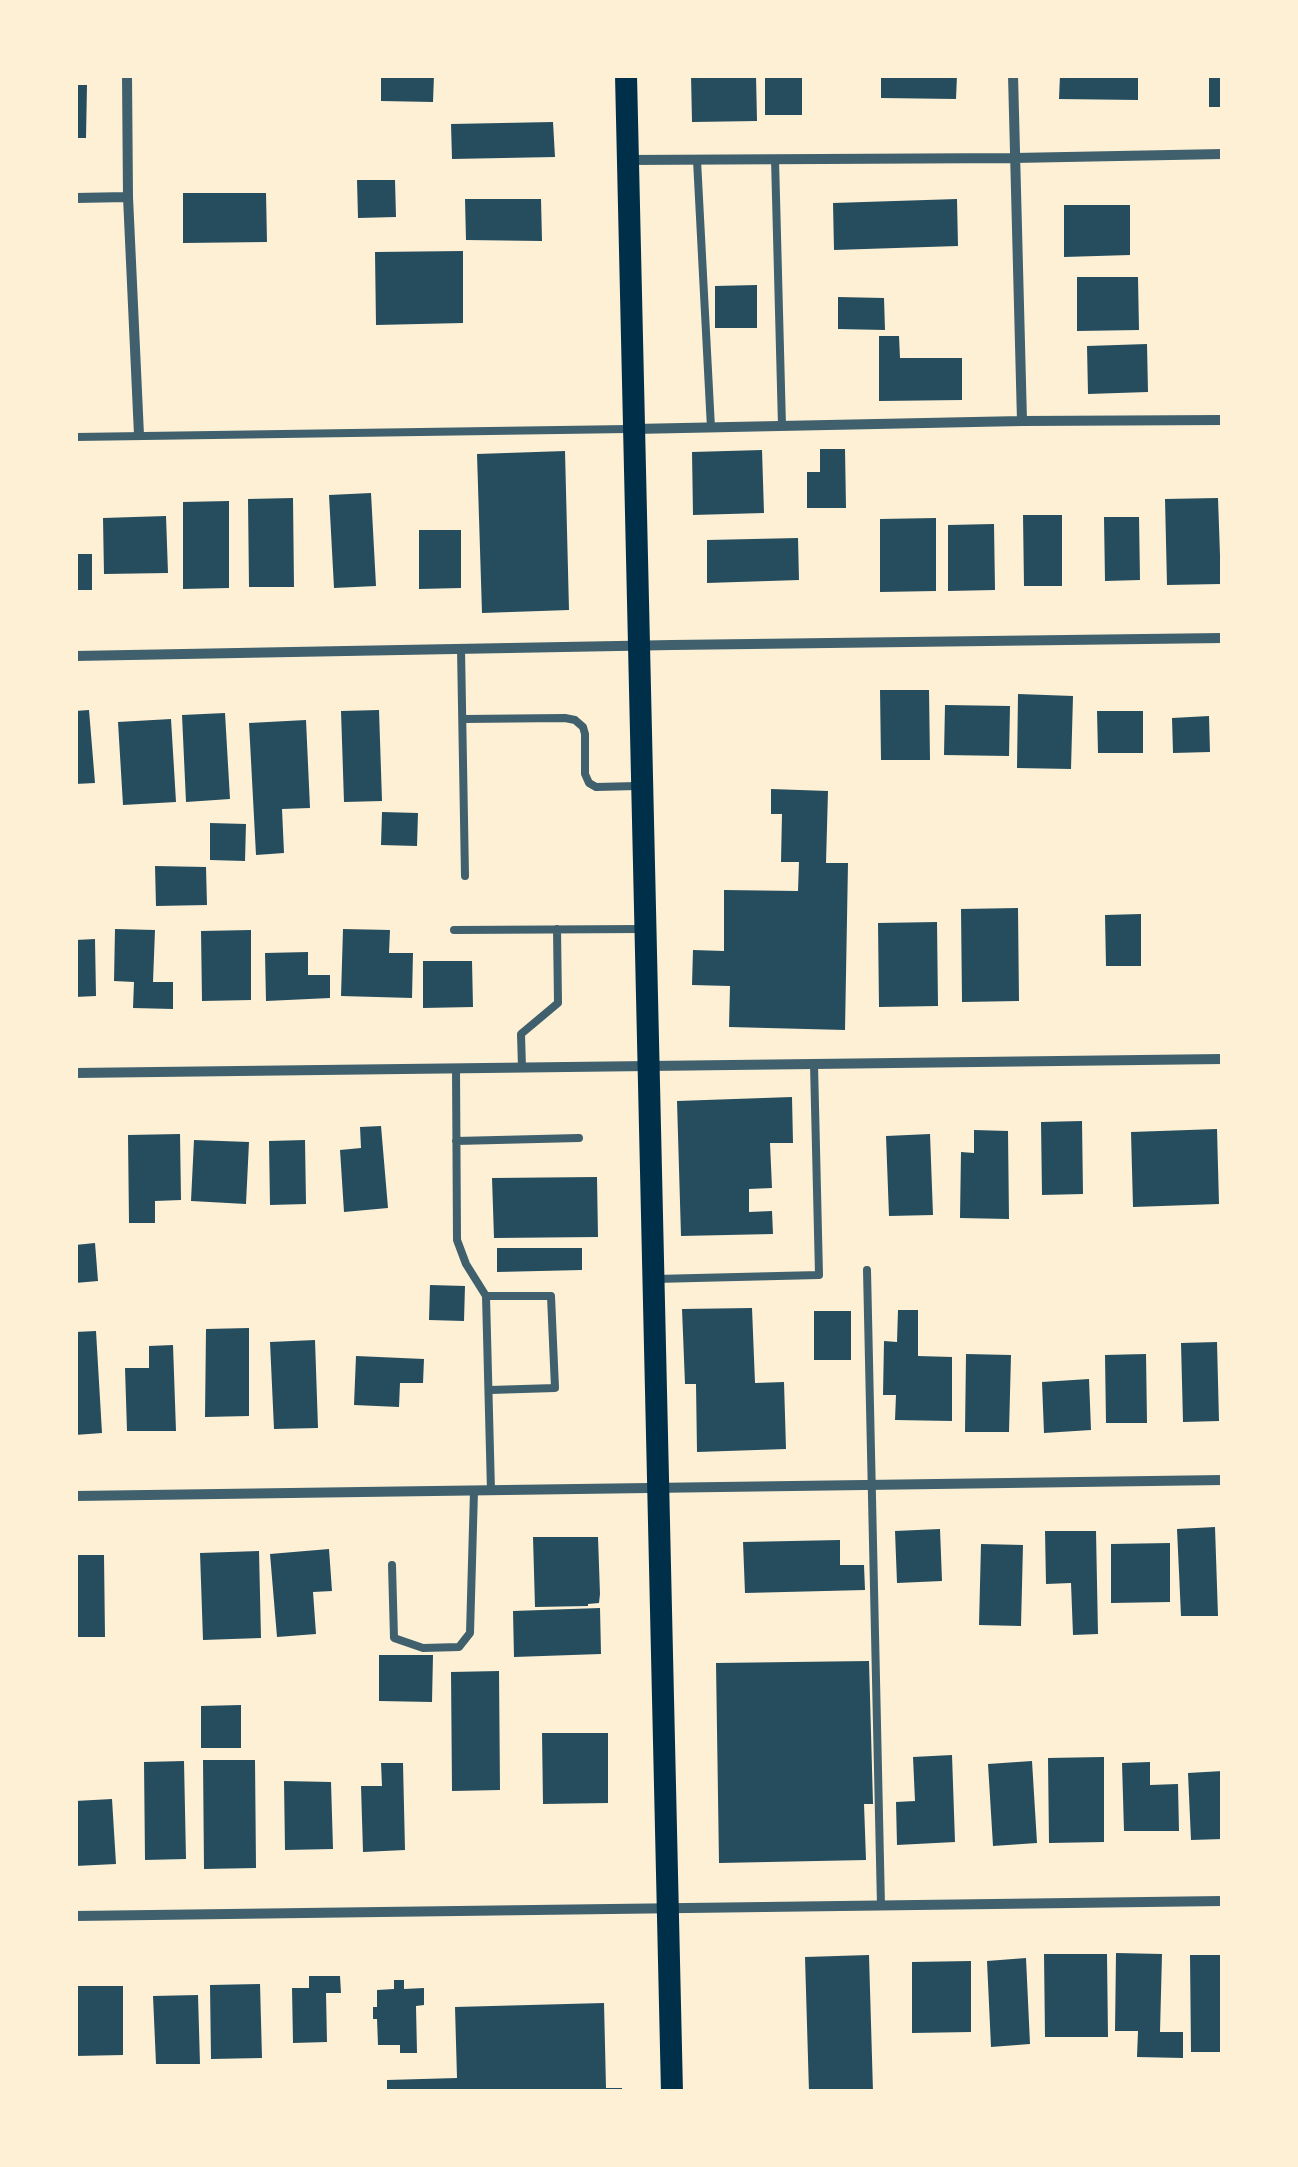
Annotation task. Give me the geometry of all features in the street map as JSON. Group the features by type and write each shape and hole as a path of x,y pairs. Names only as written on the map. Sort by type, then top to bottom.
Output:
{"main road":[{"path":"626,75 672,2092"}],"street":[{"path":"127,75 128,197 139,435"},
{"path":"1013,75 1022,421"},
{"path":"627,160 1223,154"},
{"path":"75,198 128,197"},
{"path":"633,429 1223,420"},
{"path":"75,656 1223,638"},
{"path":"75,1073 1223,1059"},
{"path":"75,1496 1223,1480"},
{"path":"75,1916 1223,1902"}],"lane":[{"path":"697,160 710,428"},
{"path":"775,160 782,426"},
{"path":"75,437 633,429"},
{"path":"461,649 465,876"},
{"path":"462,719 576,720 585,734 588,783 596,787 642,786"},
{"path":"522,1068 521,1034 558,1003 558,929"},
{"path":"454,930 645,929"},
{"path":"653,1278 819,1275 814,1064"},
{"path":"456,1069 457,1240 466,1264 486,1296 491,1490"},
{"path":"456,1141 578,1138"},
{"path":"867,1270 881,1906"},
{"path":"486,1296 551,1296 555,1388 490,1390"},
{"path":"392,1565 394,1638 423,1648 459,1647 470,1633 474,1491"}],"building":[{"path":"381,75 434,75 433,102 381,101"},
{"path":"691,75 756,75 757,121 692,122"},
{"path":"881,75 957,75 956,99 881,98"},
{"path":"1060,75 1138,75 1138,100 1059,99"},
{"path":"1209,75 1223,75 1223,107 1209,107"},
{"path":"765,77 802,77 802,115 765,115"},
{"path":"75,85 87,85 86,138 75,138"},
{"path":"553,122 555,157 452,159 451,124"},
{"path":"357,180 395,180 396,217 358,218"},
{"path":"183,193 266,193 267,242 183,243"},
{"path":"465,199 541,199 542,241 466,240"},
{"path":"957,199 958,246 834,250 833,203"},
{"path":"1064,205 1130,205 1130,255 1064,257"},
{"path":"463,251 463,323 376,325 375,252"},
{"path":"1077,277 1138,277 1139,330 1077,331"},
{"path":"757,285 757,328 715,328 715,286"},
{"path":"838,297 884,298 885,330 838,329"},
{"path":"879,336 899,336 900,358 962,358 962,400 879,401"},
{"path":"1147,344 1148,392 1088,394 1087,346"},
{"path":"820,449 845,449 846,508 807,508 807,472 820,472"},
{"path":"762,450 764,513 693,515 692,452"},
{"path":"565,451 569,610 482,613 477,454"},
{"path":"371,493 376,586 334,588 329,495"},
{"path":"293,498 294,587 249,587 248,499"},
{"path":"1218,498 1221,584 1167,585 1165,499"},
{"path":"229,501 229,588 183,589 183,502"},
{"path":"1023,515 1062,515 1062,586 1024,586"},
{"path":"166,516 168,573 104,574 103,518"},
{"path":"1104,517 1139,517 1140,580 1105,581"},
{"path":"936,518 936,591 880,592 880,519"},
{"path":"994,524 995,590 948,591 948,525"},
{"path":"419,530 461,530 461,588 419,589"},
{"path":"798,538 799,580 707,583 707,540"},
{"path":"75,554 92,554 92,590 75,590"},
{"path":"880,690 929,690 930,760 881,760"},
{"path":"1018,694 1073,696 1071,769 1017,768"},
{"path":"945,705 1010,706 1009,756 944,755"},
{"path":"89,710 95,783 75,784 75,711"},
{"path":"379,710 382,801 344,802 341,711"},
{"path":"1097,711 1143,711 1143,753 1098,753"},
{"path":"225,713 230,799 186,802 182,715"},
{"path":"1209,716 1210,752 1173,753 1172,718"},
{"path":"171,719 176,802 123,805 118,722"},
{"path":"306,720 310,808 282,809 284,853 256,855 249,723"},
{"path":"771,789 828,791 826,863 848,863 845,1030 729,1027 730,986 692,985 693,950 724,951 724,890 798,891 799,862 781,862 782,814 771,814"},
{"path":"382,812 418,813 417,846 381,845"},
{"path":"210,823 246,824 245,861 210,860"},
{"path":"155,866 206,867 207,905 156,906"},
{"path":"1018,908 1019,1001 962,1002 961,909"},
{"path":"1141,914 1141,966 1106,966 1105,915"},
{"path":"937,922 938,1006 879,1007 878,923"},
{"path":"115,929 155,930 153,982 173,982 173,1009 133,1008 134,982 114,981"},
{"path":"343,929 390,930 389,953 413,953 412,998 341,996"},
{"path":"251,930 251,1000 202,1001 201,931"},
{"path":"95,939 96,996 75,997 75,940"},
{"path":"308,952 308,975 330,975 330,998 266,1001 265,953"},
{"path":"423,961 472,961 473,1007 423,1008"},
{"path":"792,1097 793,1143 770,1143 772,1188 749,1189 749,1212 772,1211 773,1234 681,1236 677,1101"},
{"path":"1082,1121 1083,1194 1042,1195 1041,1122"},
{"path":"381,1126 388,1208 344,1212 340,1150 361,1148 360,1127"},
{"path":"1217,1129 1219,1204 1133,1207 1131,1132"},
{"path":"974,1130 1008,1131 1009,1219 960,1218 961,1152 974,1153"},
{"path":"180,1134 181,1200 155,1201 155,1223 129,1223 128,1135"},
{"path":"930,1134 933,1215 889,1216 886,1136"},
{"path":"194,1140 249,1142 246,1204 191,1201"},
{"path":"305,1140 306,1204 270,1205 269,1141"},
{"path":"597,1177 598,1237 494,1238 492,1178"},
{"path":"95,1243 98,1281 75,1283 75,1245"},
{"path":"497,1248 582,1248 582,1270 497,1272"},
{"path":"430,1285 465,1286 464,1321 429,1320"},
{"path":"752,1308 755,1383 784,1382 786,1449 697,1452 696,1384 685,1384 682,1309"},
{"path":"898,1310 918,1310 918,1356 952,1357 952,1421 895,1420 896,1395 883,1395 884,1341 897,1342"},
{"path":"814,1311 851,1311 851,1360 814,1360"},
{"path":"249,1328 249,1416 205,1417 206,1329"},
{"path":"96,1331 102,1433 75,1435 75,1332"},
{"path":"315,1340 318,1428 274,1429 270,1342"},
{"path":"1217,1342 1219,1421 1183,1422 1181,1343"},
{"path":"173,1345 176,1431 127,1431 125,1368 149,1368 149,1346"},
{"path":"966,1354 1011,1355 1009,1432 965,1432"},
{"path":"1146,1354 1147,1423 1106,1423 1105,1355"},
{"path":"356,1356 424,1359 423,1383 400,1383 399,1407 354,1405"},
{"path":"1089,1379 1091,1430 1044,1433 1042,1382"},
{"path":"1215,1527 1218,1616 1181,1616 1177,1529"},
{"path":"940,1529 942,1581 897,1583 895,1531"},
{"path":"1045,1531 1096,1531 1098,1634 1073,1635 1071,1583 1046,1584"},
{"path":"533,1537 598,1537 599,1603 535,1607"},
{"path":"840,1540 840,1565 864,1565 865,1590 745,1593 743,1542"},
{"path":"1170,1543 1170,1602 1111,1603 1111,1544"},
{"path":"981,1544 1023,1545 1021,1626 979,1625"},
{"path":"329,1549 332,1591 313,1592 316,1634 277,1637 270,1554"},
{"path":"259,1551 261,1638 203,1640 200,1553"},
{"path":"75,1555 104,1555 105,1637 75,1637"},
{"path":"600,1608 601,1654 514,1657 513,1611"},
{"path":"379,1655 433,1655 432,1702 379,1701"},
{"path":"869,1661 873,1804 864,1804 866,1860 719,1863 716,1663"},
{"path":"499,1671 500,1790 452,1791 451,1672"},
{"path":"241,1705 241,1748 201,1748 201,1706"},
{"path":"542,1733 608,1733 608,1803 543,1804"},
{"path":"952,1755 955,1842 897,1845 896,1802 915,1801 913,1757"},
{"path":"1104,1757 1104,1842 1049,1843 1048,1758"},
{"path":"203,1760 255,1760 256,1868 204,1869"},
{"path":"184,1761 186,1859 145,1860 144,1762"},
{"path":"1032,1761 1037,1843 993,1846 988,1764"},
{"path":"1150,1762 1150,1785 1178,1784 1179,1831 1124,1831 1122,1763"},
{"path":"381,1763 403,1763 405,1850 363,1852 361,1786 382,1786"},
{"path":"1223,1771 1223,1839 1191,1840 1188,1773"},
{"path":"284,1781 331,1782 333,1849 285,1850"},
{"path":"112,1799 116,1864 75,1866 75,1801"},
{"path":"1116,1953 1162,1954 1160,2032 1183,2032 1183,2058 1137,2057 1138,2031 1115,2031"},
{"path":"1044,1954 1107,1954 1108,2037 1045,2037"},
{"path":"869,1955 873,2092 809,2092 805,1957"},
{"path":"1190,1955 1223,1955 1223,2052 1191,2052"},
{"path":"1026,1958 1030,2044 991,2047 987,1961"},
{"path":"971,1961 971,2032 912,2033 912,1962"},
{"path":"309,1976 340,1976 341,1993 326,1993 327,2042 293,2043 292,1988 309,1988"},
{"path":"394,1980 404,1980 404,1989 424,1988 424,2005 416,2006 417,2053 400,2053 400,2045 378,2045 377,2019 373,2019 377,1990 394,1989"},
{"path":"260,1984 262,2058 211,2059 210,1985"},
{"path":"75,1986 123,1986 123,2055 75,2056"},
{"path":"198,1995 200,2064 156,2064 153,1996"},
{"path":"604,2003 606,2088 622,2088 622,2092 387,2092 387,2080 457,2078 455,2007"}]}
